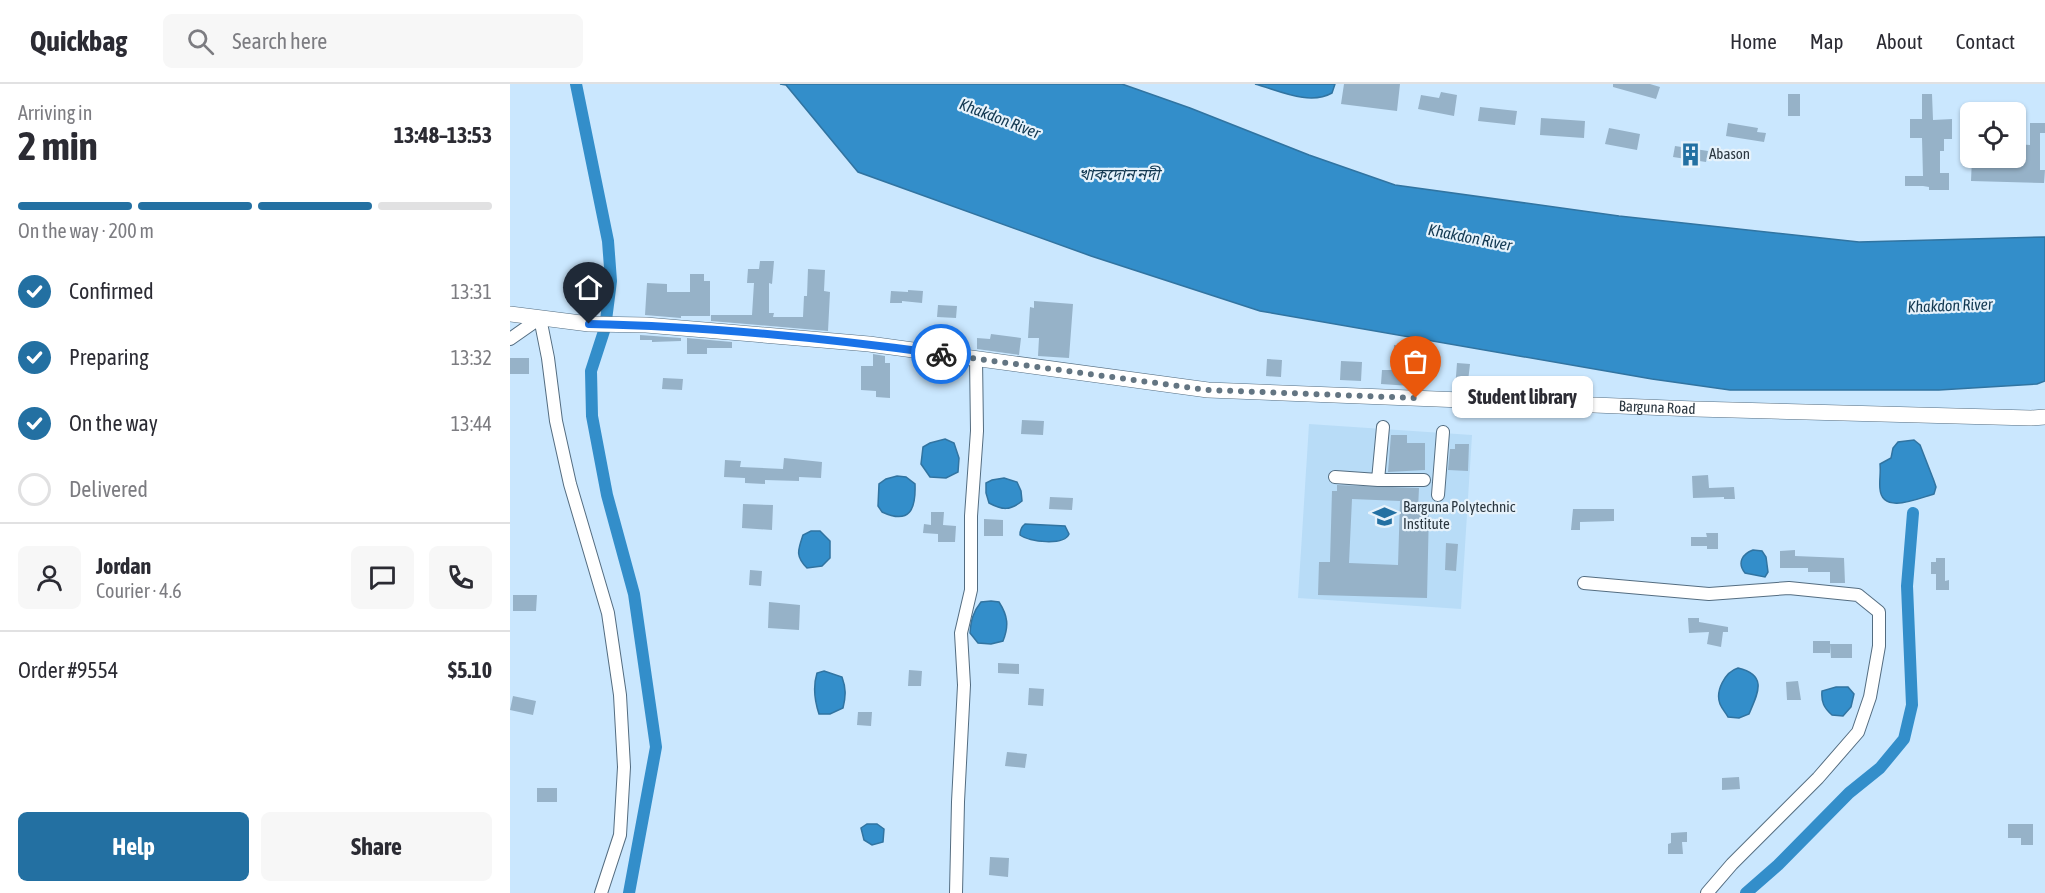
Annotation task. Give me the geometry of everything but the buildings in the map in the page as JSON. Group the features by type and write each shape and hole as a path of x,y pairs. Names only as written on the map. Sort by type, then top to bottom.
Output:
{"main road":[{"name":"Barguna Road","path":"510,314 589,324 646,325 869,344 1208,390 1695,409 2045,417"}],"street":[{"path":"510,339 540,318 556,421 570,484 608,613 620,695 624,767 620,835 601,893"},
{"path":"956,893 964,685 961,633 971,590 971,516 977,431 976,358"},
{"path":"1378,480 1383,427"},
{"path":"1438,495 1443,432"},
{"path":"1335,477 1424,480"},
{"path":"1584,583 1709,594 1789,588 1812,590 1858,595 1879,612 1879,646 1870,697 1858,732 1818,778 1732,864 1707,893"}],"shaded area":[{"name":"Barguna Polytechnic Institute","path":"1309,424 1472,435 1461,609 1298,598"}],"water":[{"name":"খাকদোন নদী","path":"780,84 1122,84 1395,185 1619,216 1859,242 2045,237 2045,381 2037,384 1939,390 1730,390 1652,379 1260,311 1091,256 858,172 786,85"},
{"path":"1255,84 1335,84 1332,93 1314,98 1294,96"},
{"path":"945,439 954,443 959,458 958,472 946,478 930,477 921,464 923,447"},
{"path":"1914,440 1920,445 1934,481 1936,487 1934,494 1902,503 1887,501 1882,497 1880,489 1880,464 1891,458 1893,448 1898,442"},
{"path":"897,476 906,477 915,484 912,507 909,512 899,517 882,512 878,506 879,484"},
{"path":"1004,478 1017,482 1021,491 1022,501 1014,507 998,507 989,503 986,483"},
{"path":"1025,524 1065,526 1069,534 1066,538 1054,541 1031,539 1020,535"},
{"path":"811,531 820,531 830,541 830,558 822,566 807,568 799,556 799,549 803,535"},
{"path":"1753,550 1762,551 1766,557 1768,572 1765,577 1745,573 1741,566 1742,559"},
{"path":"981,602 999,602 1004,612 1007,621 1005,636 1003,641 991,644 978,643 970,633 973,616"},
{"path":"1738,668 1754,675 1757,680 1757,692 1749,714 1739,718 1728,717 1719,699 1720,688 1729,673"},
{"path":"824,671 842,677 845,688 843,708 830,714 819,714 816,699 817,673"},
{"path":"1836,687 1848,687 1854,694 1851,707 1843,716 1832,715 1823,702 1822,691"},
{"path":"867,824 877,824 884,829 883,842 872,845 864,840 861,828"}],"waterway":[{"path":"576,84 608,241 611,281 605,328 591,371 592,416 607,495 634,594 656,747 629,893"},
{"path":"1746,893 1778,865 1849,793 1880,768 1904,739 1912,705 1907,586 1913,513"}],"way so far":[{"path":"941,354 1208,390 1416,398"}],"place":[{"name":"Abason","path":"1691,154"},
{"name":"Student library","path":"1416,398"},
{"name":"Barguna Polytechnic Institute","path":"1385,516"}],"route":[{"path":"589,324 646,325 869,344 941,354"}],"water label":[{"name":"Khakdon River","path":"1000,118"},
{"name":"Khakdon River","path":"1470,237"},
{"name":"Khakdon River","path":"1950,305"}]}
